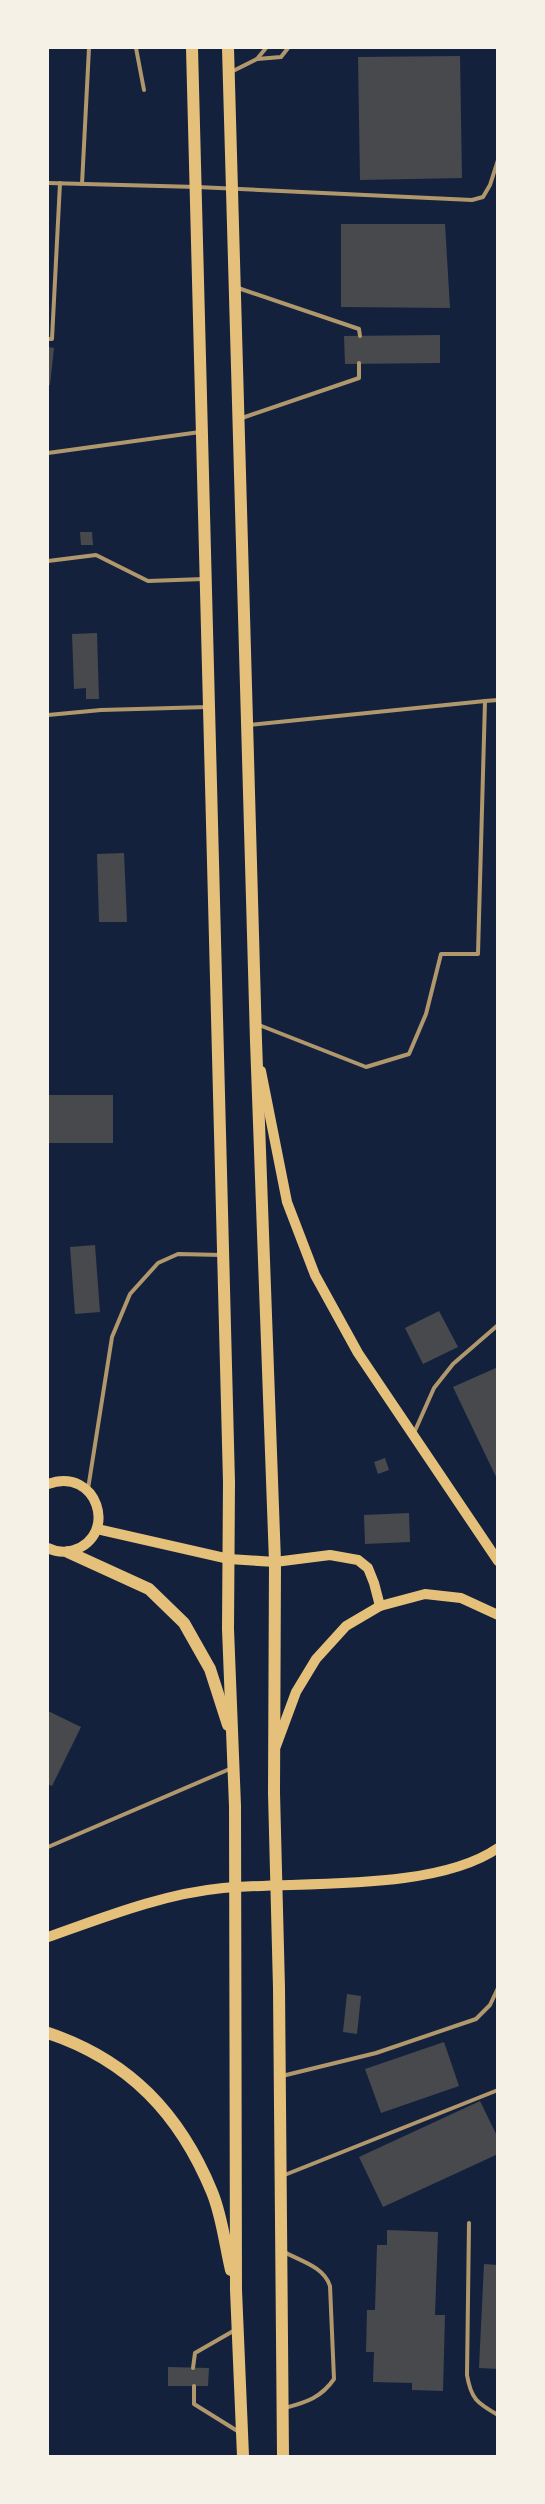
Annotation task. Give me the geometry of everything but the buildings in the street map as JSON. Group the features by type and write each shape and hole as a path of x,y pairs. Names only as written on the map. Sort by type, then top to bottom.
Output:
{"main road":[{"path":"192,48 229,1482 228,1629 235,1806 236,2290 243,2456"},
{"path":"228,48 234,190 235,287 249,725 255,1024 275,1562 276,1746 274,1793 279,1988 283,2456"},
{"path":"256,1041 286,1202 315,1275 358,1353 498,1561"},
{"path":"48,1484 68,1480 88,1490 98,1508 97,1529 85,1544 68,1552"},
{"path":"97,1529 229,1559 275,1562 330,1555 358,1560 368,1568 380,1606"},
{"path":"48,1548 68,1552 149,1589 184,1623 210,1669 233,1742"},
{"path":"276,1746 296,1692 316,1659 346,1626 380,1606 424,1594 461,1598 498,1615"},
{"path":"48,1937 152,1901 221,1888 382,1880 442,1872 484,1857 498,1848"},
{"path":"48,2033 100,2055 142,2086 183,2133 212,2193 236,2290"}],"lane":[{"path":"82,184 90,48"},
{"path":"136,48 144,90"},
{"path":"257,59 266,48"},
{"path":"229,73 257,59 281,57 288,48"},
{"path":"48,183 196,187 472,200 483,197 490,186 498,160"},
{"path":"48,339 52,339 60,184"},
{"path":"235,287 360,329 360,336"},
{"path":"240,419 359,378 359,363"},
{"path":"48,453 202,432"},
{"path":"48,560 96,556 148,580 206,578"},
{"path":"249,725 498,700"},
{"path":"255,1024 366,1067 409,1054 426,1014 441,954 478,954 485,701"},
{"path":"48,715 100,710 210,706"},
{"path":"88,1490 112,1337 130,1294 158,1263 178,1254 222,1256"},
{"path":"413,1435 434,1388 453,1364 498,1326"},
{"path":"48,1847 234,1767"},
{"path":"280,2076 376,2053 476,2019 490,2005 498,1988"},
{"path":"280,2177 498,2090"},
{"path":"469,2223 467,2375 470,2392 480,2405 498,2415"},
{"path":"281,2251 318,2269 327,2277 330,2286 334,2379 326,2391 314,2400 283,2409"},
{"path":"193,2368 194,2353 239,2328"},
{"path":"194,2386 194,2404 243,2434"}]}
